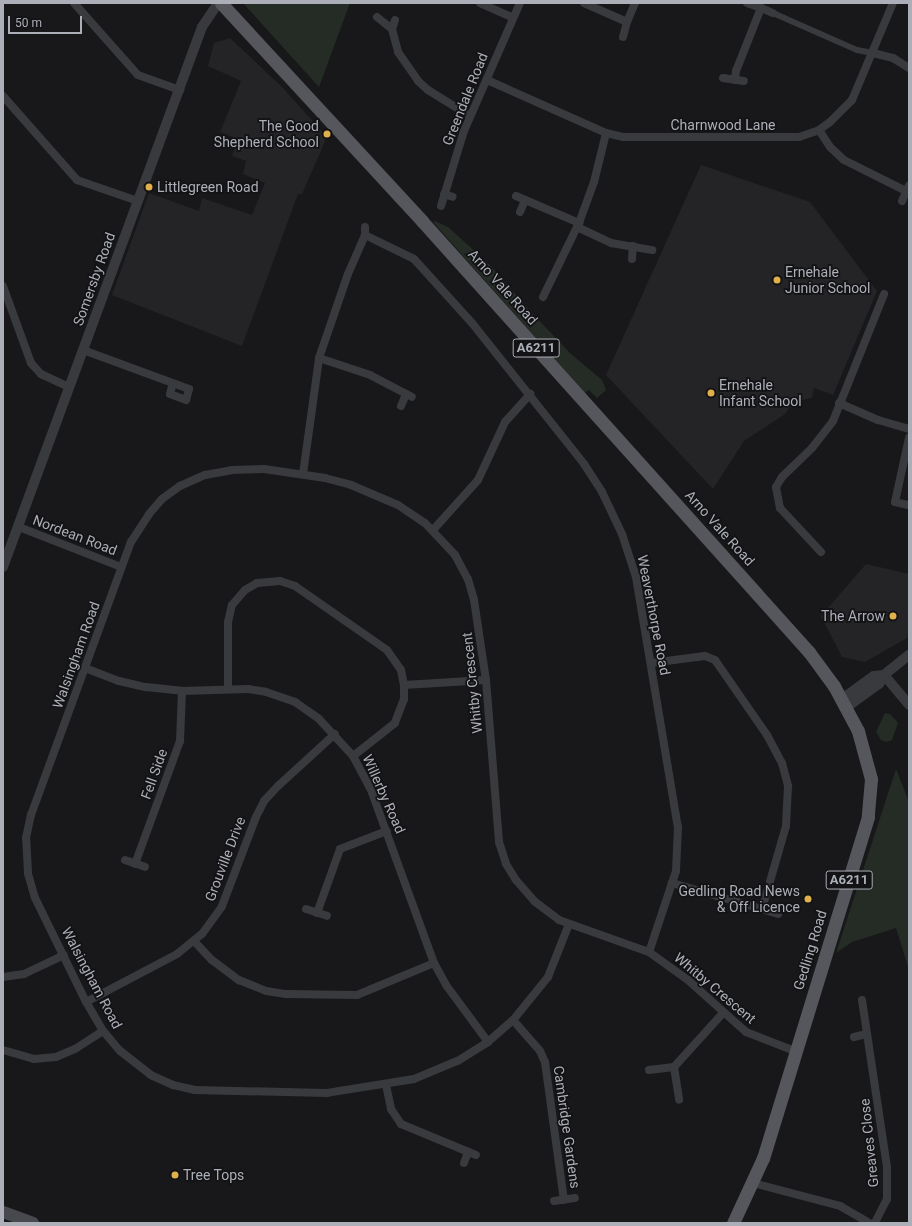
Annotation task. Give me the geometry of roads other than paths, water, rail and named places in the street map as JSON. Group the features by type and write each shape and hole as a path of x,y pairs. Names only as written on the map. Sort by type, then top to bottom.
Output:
{"main road":[{"name":"Arno Vale Road","path":"222,3 422,220 678,504 809,652 845,703"},
{"name":"Gedling Road","path":"733,1223 752,1183 795,1051 871,803 868,765 858,731 845,703"},
{"path":"3,1212 33,1223"}],"street":[{"path":"74,3 138,75 180,90"},
{"name":"Somersby Road","path":"3,567 202,27 218,3"},
{"path":"480,3 513,18"},
{"name":"Greendale Road","path":"441,206 470,116 520,3"},
{"path":"584,3 627,22"},
{"path":"623,37 627,22 635,3"},
{"path":"747,3 857,50 893,58 909,68"},
{"name":"Charnwood Lane","path":"486,80 606,133 629,138 789,138 819,130 852,100 893,3"},
{"path":"723,78 739,80 736,71 761,8"},
{"path":"377,18 392,29"},
{"path":"395,20 392,29 398,52 418,81 428,90 470,116"},
{"path":"3,96 77,180 138,201"},
{"path":"819,130 830,147 844,160 908,188 902,201"},
{"path":"543,297 578,225 594,182 606,133"},
{"path":"444,194 453,197"},
{"path":"516,196 578,225 598,239 652,250"},
{"path":"520,212 525,200"},
{"name":"Weaverthorpe Road","path":"303,474 319,358 348,274 365,231 408,255 421,265 530,394 584,464 616,519 634,568 678,827 679,850 672,883 649,952"},
{"path":"632,259 634,246"},
{"path":"3,286 31,363 41,374 69,387"},
{"path":"821,552 780,508 776,487 782,477 821,437 833,420 839,402 858,362 884,294"},
{"path":"83,350 173,383"},
{"path":"319,358 370,376 409,395 401,406"},
{"path":"433,530 478,480 505,422 530,394"},
{"path":"839,402 878,420 909,429"},
{"path":"908,505 895,502 909,438"},
{"name":"Whitby Crescent","path":"121,567 131,542 148,514 169,493 191,480 219,471 248,469 303,474 339,481 374,494 407,510 433,530 455,555 471,588 480,632 486,680 500,849 510,871 526,892 542,908 569,924 649,952 688,980 752,1036 795,1051"},
{"name":"Nordean Road","path":"19,527 121,567"},
{"name":"Walsingham Road","path":"121,567 31,815 26,838 26,861 31,885 86,1002 103,1031 120,1051 140,1068 163,1081 184,1088 207,1091 327,1093 386,1084 441,1069 488,1042 513,1020 548,977 569,924"},
{"path":"228,689 230,610 240,595 250,586 272,580 289,583 303,591 387,650 397,662 404,685 402,706 395,724 353,756"},
{"path":"845,703 874,676 884,675 909,655"},
{"path":"651,663 705,656 715,660 760,723 782,763 788,786 788,816 762,908"},
{"name":"Willerby Road","path":"85,668 119,681 182,691 228,689 256,690 286,698 312,712 335,734 353,756 387,831 434,963 446,985 488,1042"},
{"path":"884,675 909,705"},
{"path":"404,685 486,680"},
{"name":"Fell Side","path":"135,864 180,741 182,691"},
{"name":"Grouville Drive","path":"86,1002 177,954 194,941 207,928 222,906 256,817 264,801 335,734"},
{"path":"317,913 340,849 387,831"},
{"path":"125,860 145,867"},
{"path":"672,883 762,908 778,914"},
{"path":"306,909 327,916"},
{"path":"194,941 212,960 239,980 266,991 286,994 357,995 434,963"},
{"path":"3,977 24,974 64,955"},
{"name":"Greaves Close","path":"862,1000 866,1034 884,1138 888,1182 886,1204 875,1223"},
{"path":"649,1070 674,1067 724,1013"},
{"name":"Cambridge Gardens","path":"513,1020 540,1051 545,1062 564,1200"},
{"path":"3,1050 34,1059 56,1057 75,1049 103,1031"},
{"path":"854,1037 866,1034"},
{"path":"674,1067 679,1100"},
{"path":"386,1084 391,1109 401,1124 476,1155"},
{"path":"464,1163 468,1152"},
{"path":"752,1183 840,1206 869,1223"},
{"name":"Cambridge Gardens","path":"554,1201 575,1198"}],"place":[{"name":"The Good Shepherd School","path":"327,134"},
{"name":"Littlegreen Road","path":"149,187"},
{"name":"Ernehale Junior School","path":"777,280"},
{"name":"Ernehale Infant School","path":"711,393"},
{"name":"The Arrow","path":"893,616"},
{"name":"Gedling Road News & Off Licence","path":"808,899"},
{"name":"Tree Tops","path":"175,1175"}]}
